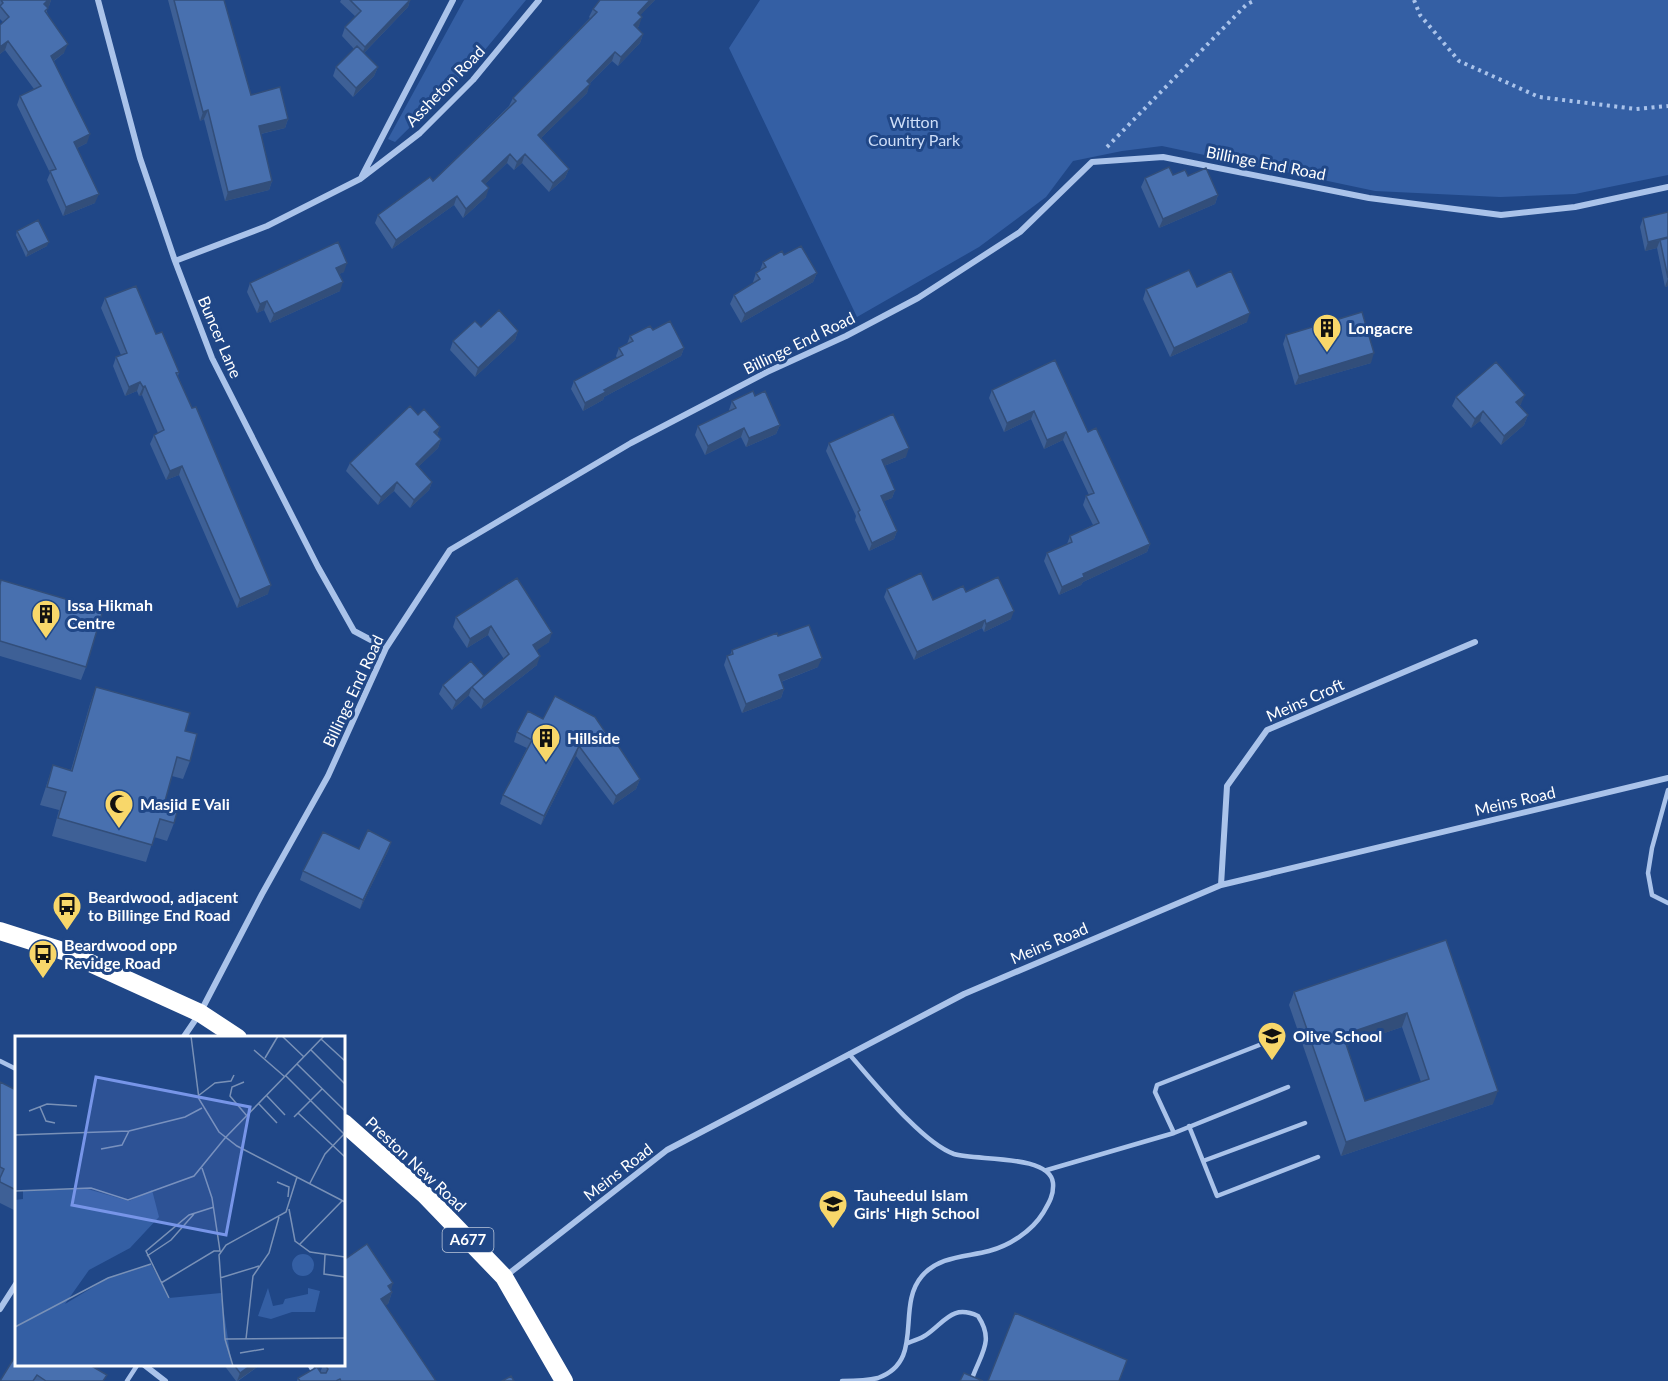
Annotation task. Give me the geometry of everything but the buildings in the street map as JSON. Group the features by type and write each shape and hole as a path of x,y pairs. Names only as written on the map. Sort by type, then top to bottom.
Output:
{"highway":[{"path":"0,931 66,951 200,1013 235,1036"},
{"name":"Preston New Road","path":"345,1124 425,1195 504,1277 564,1381"}],"street":[{"name":"Buncer Lane","path":"98,0 140,158 212,358 318,567 354,631 386,648"},
{"name":"Assheton Road","path":"360,179 453,0"},
{"name":"Assheton Road","path":"176,261 267,226 360,179 420,133 473,80 539,0"},
{"name":"Billinge End Road","path":"184,1036 200,1013 262,894 328,776 386,648 450,550 631,443 767,372 846,336 918,298 1020,232 1092,162 1163,157 1369,198 1501,215 1575,207 1668,187"},
{"name":"Meins Croft","path":"1221,885 1227,786 1267,730 1475,642"},
{"name":"Meins Road","path":"504,1277 668,1150 964,994 1221,885 1668,778"},
{"path":"0,1309 15,1286"},
{"path":"144,1366 165,1381"}],"lane":[{"path":"1668,790 1652,848 1648,873 1652,895 1668,903"},
{"path":"1174,1133 1155,1092 1157,1085 1267,1042"},
{"path":"849,1054 904,1115 934,1142 953,1154 1030,1163 1047,1170 1174,1133 1288,1087"},
{"path":"0,1061 15,1068"},
{"path":"1203,1161 1305,1123"},
{"path":"1189,1126 1216,1196 1318,1157"},
{"path":"842,1381 863,1381 880,1377 899,1364 908,1343 907,1325 911,1293 922,1275 954,1257 990,1251 1023,1234 1040,1217 1052,1196 1053,1181 1047,1170"},
{"path":"908,1343 925,1336 949,1316 960,1311 978,1316 987,1332 987,1340 973,1376"},
{"path":"127,1381 137,1366"},
{"path":"310,1366 319,1381"}],"path":[{"path":"1092,162 1247,4 1256,0"},
{"path":"1414,0 1419,15 1459,61 1539,97 1636,109 1668,106"}],"green space":[{"path":"464,0 526,0 470,68 395,142 388,139"},
{"name":"Witton Country Park","path":"760,0 1668,0 1668,175 1575,194 1500,197 1375,191 1162,146 1122,151 1073,161 1046,197 979,247 857,317 729,48"}],"place":[{"name":"Longacre","path":"1327,354"},
{"name":"Issa Hikmah Centre","path":"46,640"},
{"name":"Hillside","path":"546,764"},
{"name":"Masjid E Vali","path":"119,830"},
{"name":"Beardwood, adjacent to Billinge End Road","path":"67,932"},
{"name":"Beardwood opp Revidge Road","path":"43,980"},
{"name":"Olive School","path":"1272,1062"},
{"name":"Tauheedul Islam Girls' High School","path":"833,1230"}]}
